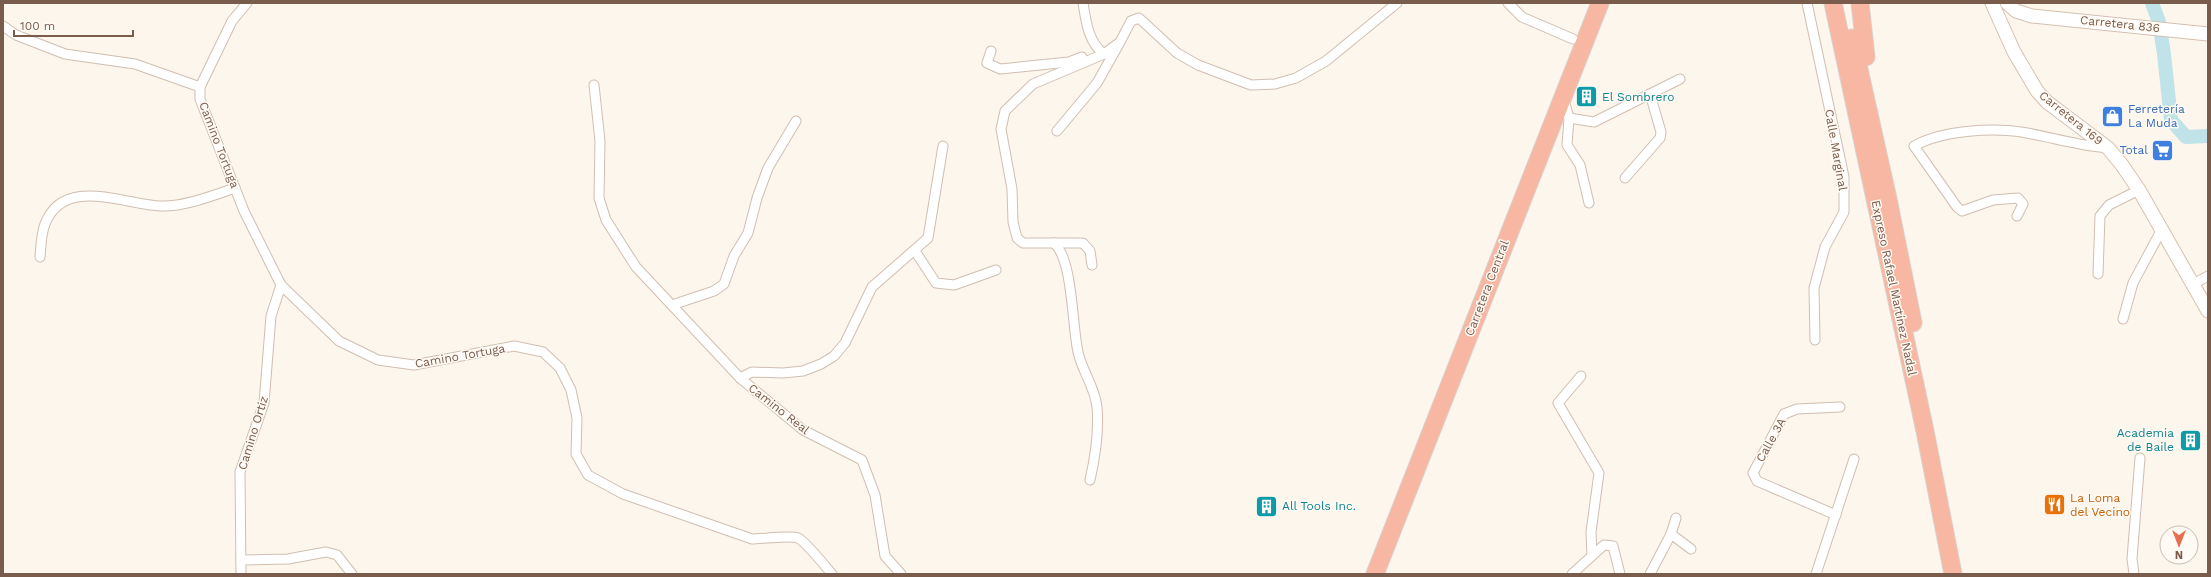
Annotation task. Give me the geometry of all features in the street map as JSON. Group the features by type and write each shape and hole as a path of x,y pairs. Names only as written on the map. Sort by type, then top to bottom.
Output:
{"highway":[{"name":"Carretera Central","path":"1364,574 1587,3"},
{"name":"Carretera Central","path":"1375,574 1600,3"},
{"name":"Expreso Rafael Martínez Nadal","path":"1833,3 1923,423 1953,574"},
{"name":"Expreso Rafael Martínez Nadal","path":"1845,3 1888,199 1964,574"},
{"path":"1860,3 1888,199"}],"street":[{"path":"3,26 16,34 65,54 135,64 200,87 232,21 247,3"},
{"path":"1083,3 1088,31 1102,52"},
{"path":"1057,131 1097,83 1131,21 1139,18 1177,53 1198,65 1251,85 1275,84 1296,78 1326,61 1397,3"},
{"path":"1508,3 1522,16 1573,39"},
{"name":"Calle Marginal","path":"1807,3 1844,177 1844,212 1825,247 1814,288 1815,340"},
{"name":"Carretera 169","path":"1992,3 2014,52 2037,91 2047,102 2108,148 2139,190 2208,311"},
{"name":"Carretera 836","path":"2006,3 2016,11 2032,16"},
{"name":"Carretera 836","path":"2002,26 2020,17 2032,16 2208,34"},
{"path":"1092,265 1090,250 1083,243 1023,243 1017,238 1013,222 1012,189 1001,129 1005,111 1033,84 1120,42"},
{"path":"990,51 987,63 1000,69 1069,62 1102,52"},
{"path":"1569,118 1594,122 1680,79"},
{"name":"Camino Real","path":"594,85 600,141 599,198 606,220 636,267 740,378 803,430 862,460 875,495 885,556 901,574"},
{"name":"Camino Tortuga","path":"200,87 200,99 244,211 281,285 339,341 378,360 414,365 514,346 543,352 560,368 571,390 577,418 576,454 588,475 623,494 752,539 772,540 788,537 798,538 832,574"},
{"path":"1563,94 1569,118 1567,145 1580,165 1589,203"},
{"path":"1625,178 1660,138 1661,132 1650,94"},
{"path":"672,305 714,291 724,284 734,256 748,233 757,198 768,168 796,121"},
{"path":"2017,216 2024,204 2018,198 1993,200 1962,212 1914,146 1935,136 1976,131 2025,133 2086,147 2108,148"},
{"path":"740,378 752,372 783,373 803,371 822,364 834,356 846,343 872,287 902,259 915,251 928,238 943,146"},
{"path":"40,257 45,224 55,209 73,197 87,195 162,206 194,201 235,188"},
{"path":"2098,274 2100,216 2109,205 2139,190"},
{"path":"2123,319 2133,283 2162,229"},
{"path":"1054,243 1060,248 1063,256 1078,351 1097,406 1096,432 1090,480"},
{"path":"915,251 936,283 954,284 996,270"},
{"path":"2193,284 2208,276"},
{"name":"Camino Ortiz","path":"241,574 240,472 264,403 271,316 281,285"},
{"path":"1581,376 1558,402 1599,473 1592,532 1592,556"},
{"name":"Calle 3A","path":"1836,515 1757,481 1753,473 1784,414 1797,409 1840,407"},
{"path":"2134,574 2132,559 2140,458"},
{"path":"1816,574 1854,459"},
{"path":"1650,574 1671,534 1676,518"},
{"path":"1671,534 1692,549"},
{"path":"1572,574 1604,545 1613,546 1620,574"},
{"path":"241,560 288,559 326,552 337,555 352,574"}],"waterway":[{"path":"2152,3 2159,22 2171,120 2186,137 2208,136"}],"place":[{"name":"El Sombrero","path":"1586,97"},
{"name":"Ferretería La Muda","path":"2112,116"},
{"name":"Total","path":"2163,150"},
{"name":"Academia de Baile","path":"2190,440"},
{"name":"La Loma del Vecino","path":"2055,505"},
{"name":"All Tools Inc.","path":"1267,506"}]}
